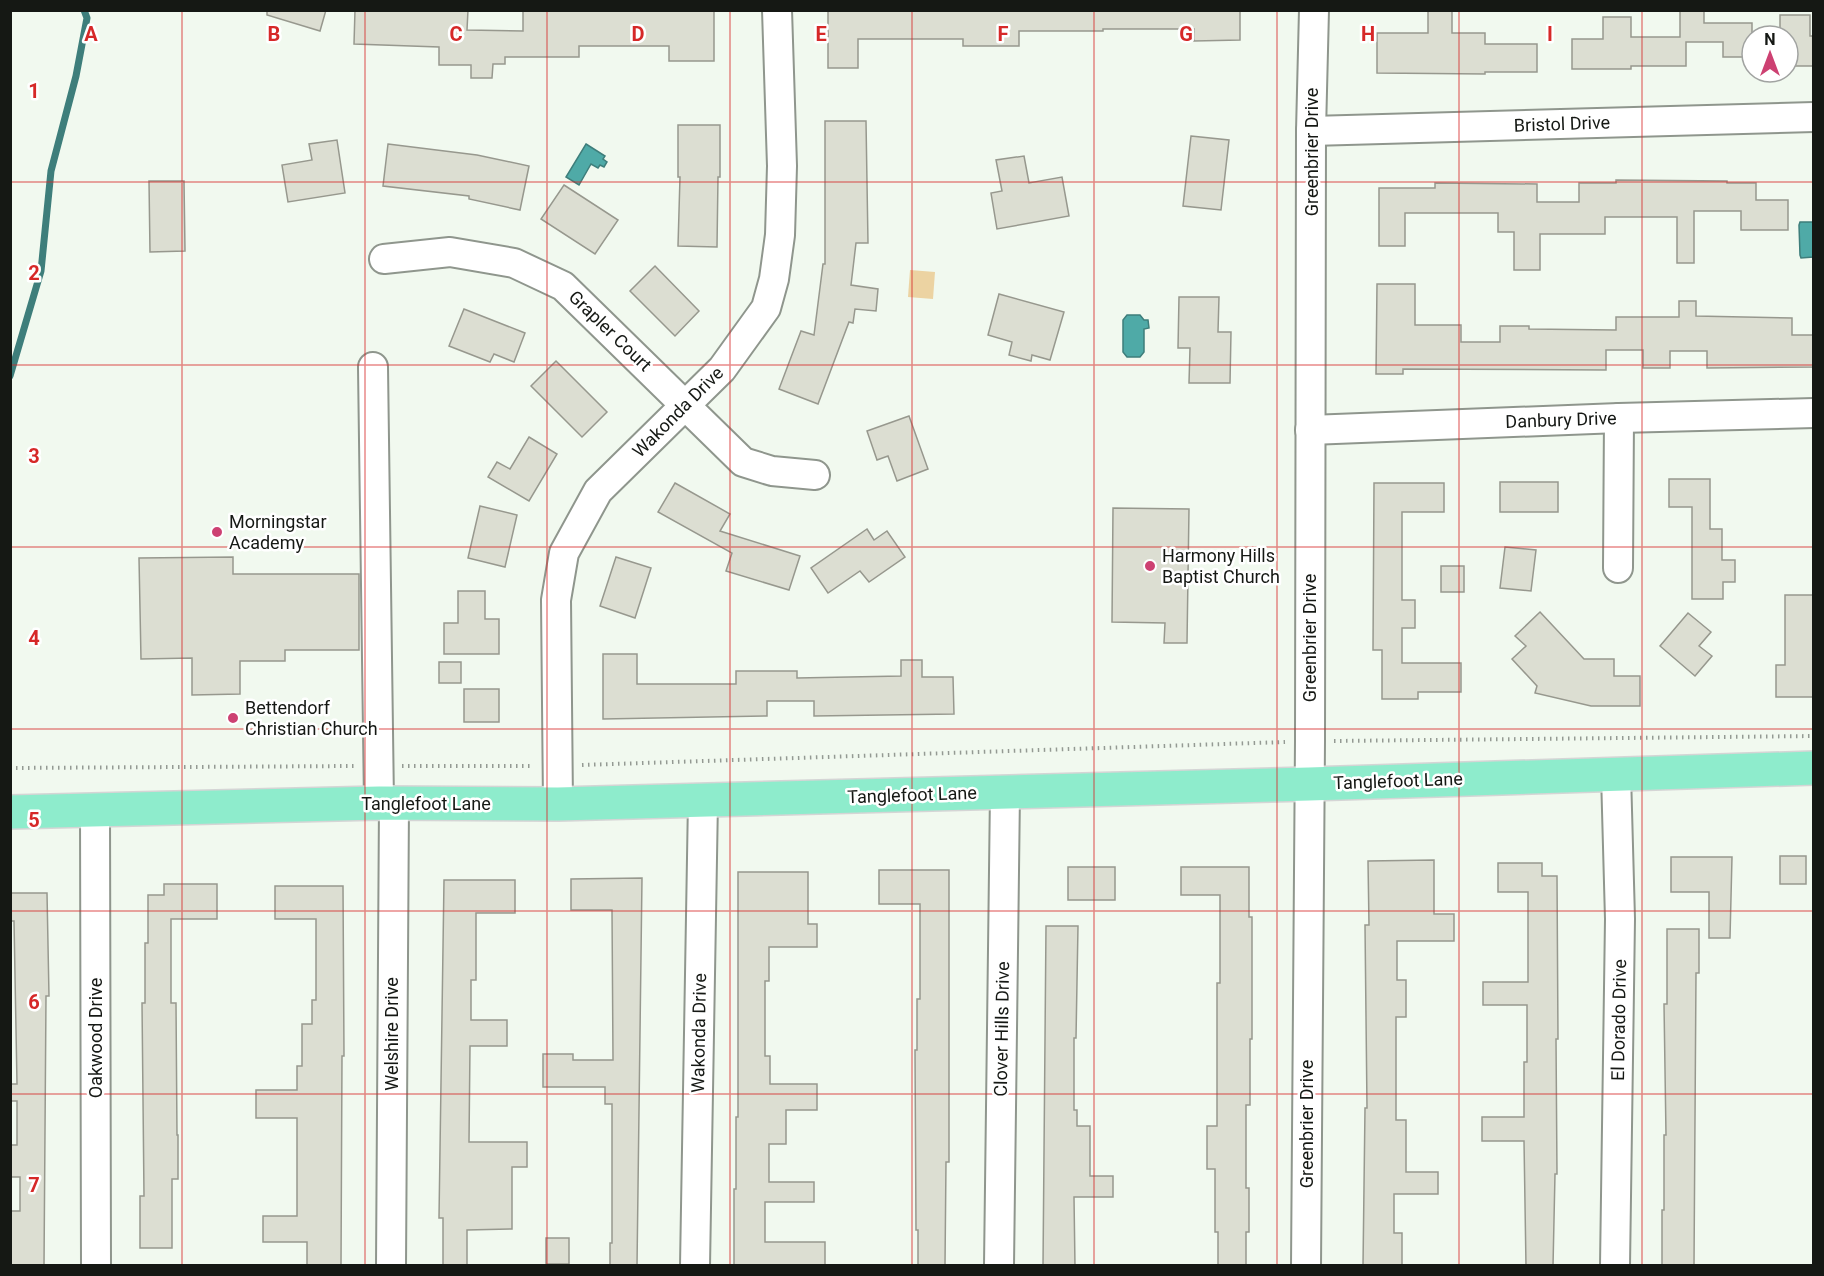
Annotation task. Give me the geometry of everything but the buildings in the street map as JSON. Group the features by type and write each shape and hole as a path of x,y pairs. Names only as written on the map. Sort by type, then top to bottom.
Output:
{"main road":[{"name":"Tanglefoot Lane","path":"10,812 387,803 558,804 1814,768"}],"street":[{"name":"Wakonda Drive","path":"558,804 555,600 564,553 598,491 722,369 766,308 774,279 780,236 782,166 777,10"},
{"name":"Greenbrier Drive","path":"1306,1266 1311,131 1314,10"},
{"name":"Bristol Drive","path":"1311,131 1814,117"},
{"name":"Grapler Court","path":"384,259 450,252 514,263 563,286 743,462 771,471 815,475"},
{"name":"Welshire Drive","path":"374,367 380,766 387,803 391,1266"},
{"name":"Danbury Drive","path":"1310,430 1814,413"},
{"path":"1618,568 1619,418"},
{"name":"El Dorado Drive","path":"1615,1266 1620,919 1616,774"},
{"name":"Clover Hills Drive","path":"999,1266 1005,792"},
{"name":"Wakonda Drive","path":"695,1266 703,800"},
{"name":"Oakwood Drive","path":"95,810 96,1266"}],"path":[{"path":"10,768 557,766 1310,741 1814,736"}],"shaded area":[{"path":"910,270 935,272 933,299 908,297"}],"water":[{"path":"586,144 605,156 603,159 607,162 604,167 600,165 598,168 591,164 579,185 566,177"},
{"path":"1800,222 1813,222 1813,257 1801,258"},
{"path":"1127,315 1140,315 1144,320 1148,320 1149,328 1144,329 1144,352 1140,357 1127,357 1123,352 1123,320"}],"waterway":[{"path":"10,376 41,271 51,171 76,76 87,18 84,10"}],"place":[{"name":"Morningstar Academy","path":"217,532"},
{"name":"Harmony Hills Baptist Church","path":"1150,566"},
{"name":"Bettendorf Christian Church","path":"233,718"}]}
